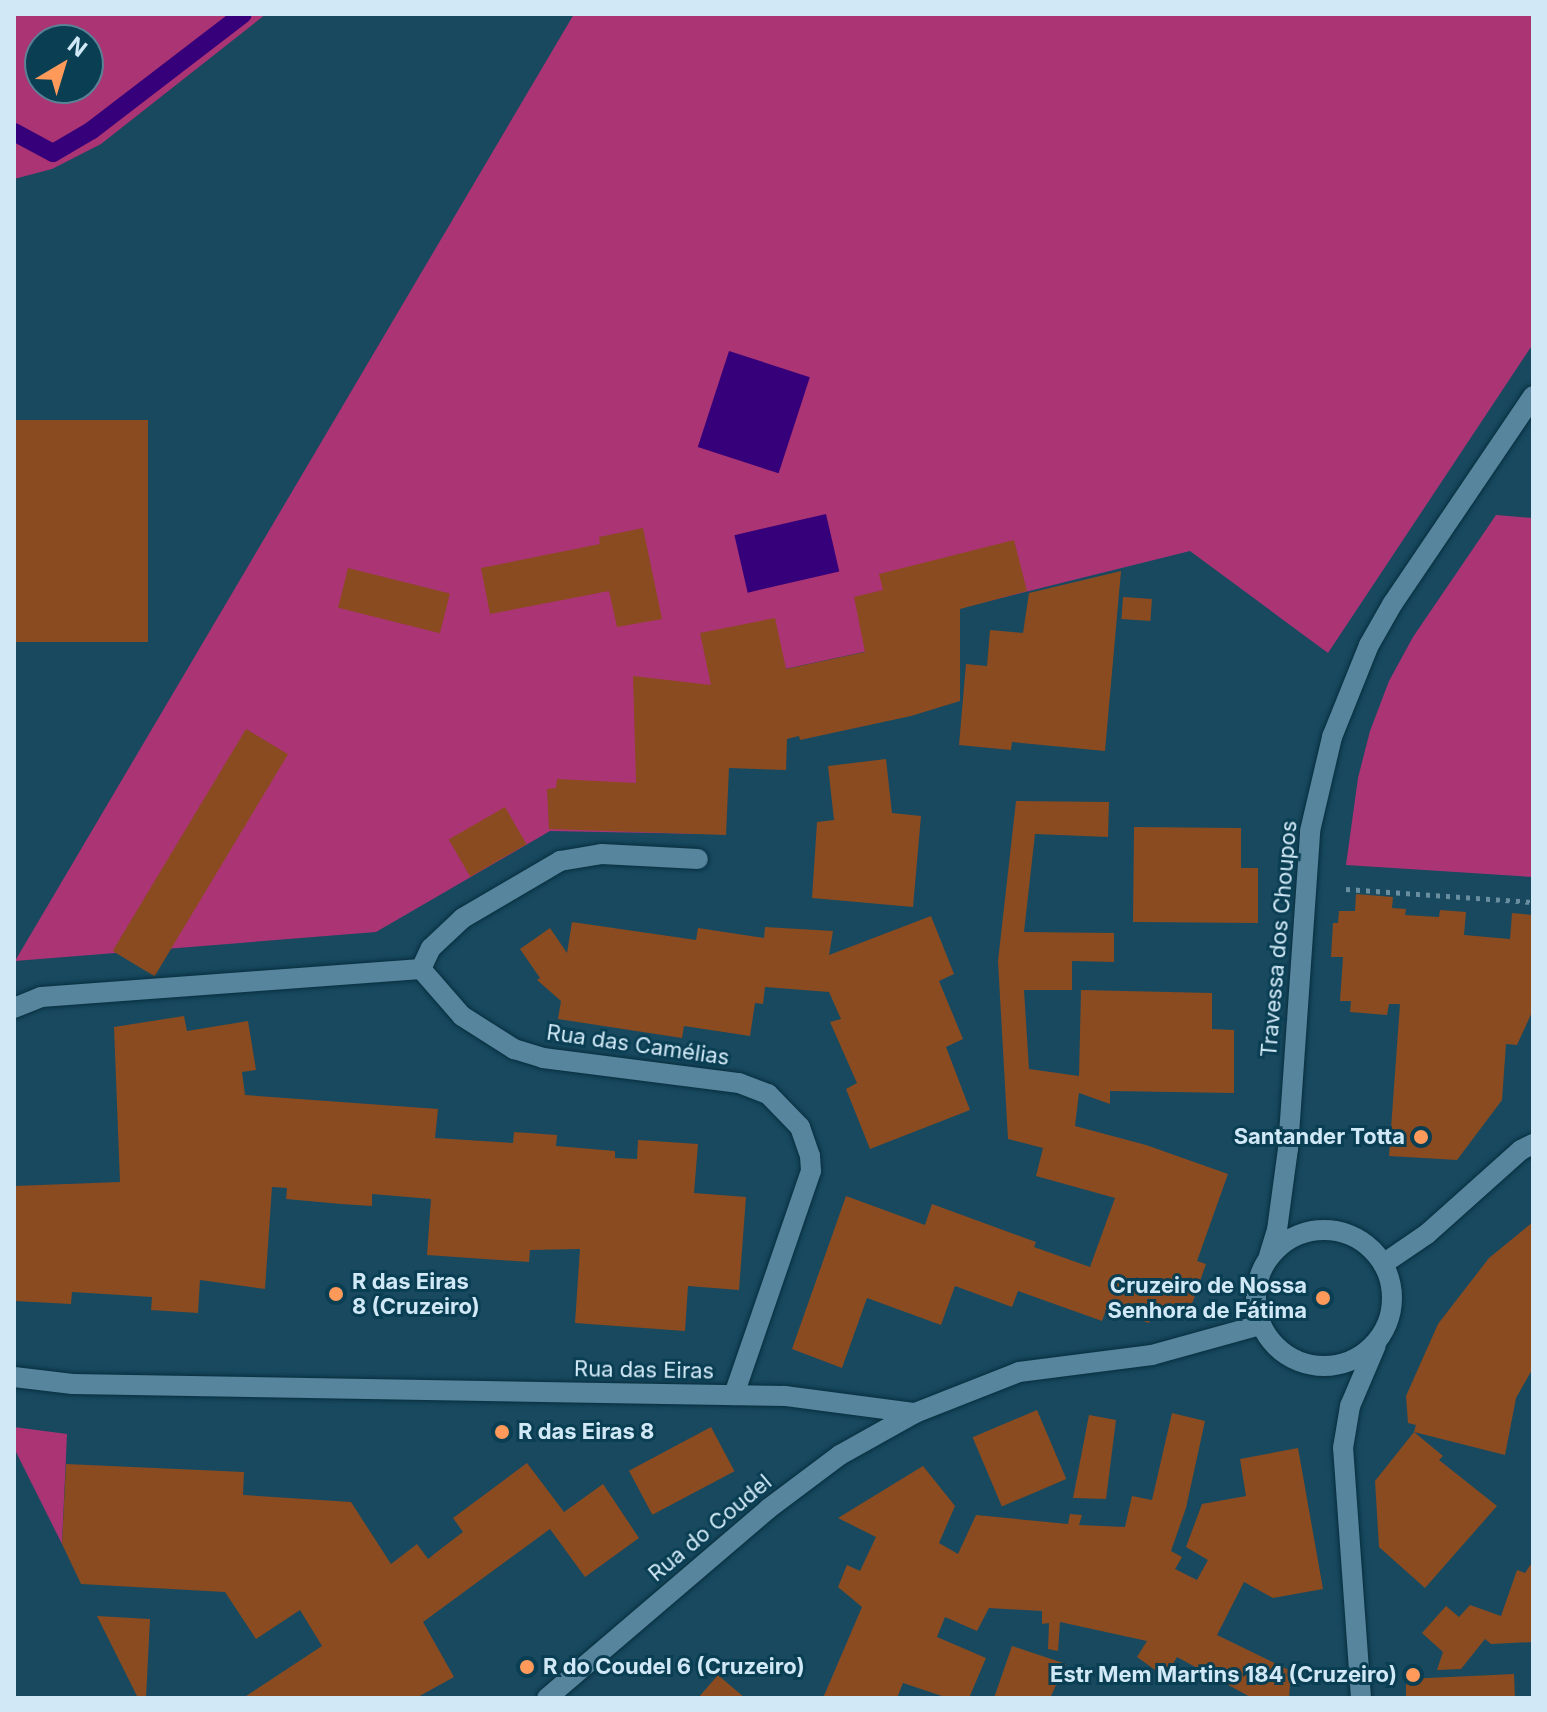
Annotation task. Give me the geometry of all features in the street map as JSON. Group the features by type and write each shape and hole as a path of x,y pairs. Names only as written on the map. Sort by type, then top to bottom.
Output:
{"street":[{"name":"Travessa dos Choupos","path":"1269,1256 1277,1230 1288,1149 1304,886 1319,783 1332,737 1369,645 1393,603 1533,396"},
{"path":"14,1008 41,997 421,969 431,948 463,918 560,861 602,854 698,859"},
{"name":"Rua das Camélias","path":"421,969 462,1016 514,1049 543,1058 739,1083 768,1094 791,1114 806,1141 811,1171 809,1184 734,1395"},
{"path":"1383,1264 1427,1234 1527,1147 1533,1131"},
{"path":"1361,1698 1343,1448 1350,1406 1388,1322 1392,1303 1391,1283 1383,1264 1369,1247 1350,1235 1328,1230 1306,1231 1285,1241 1269,1256 1256,1289 1260,1325 1273,1344 1292,1359 1315,1366 1350,1361 1361,1356 1378,1340"},
{"name":"Rua das Eiras","path":"14,1377 73,1384 797,1397 915,1413 1019,1372 1152,1355 1260,1325"},
{"name":"Rua do Coudel","path":"547,1698 768,1509 840,1455 915,1413"}],"path":[{"path":"1304,886 1533,902"}],"shaded area":[{"path":"14,14 266,14 101,144 52,169 14,179"},
{"path":"574,14 1533,14 1533,344 1328,653 1190,551 893,625 896,645 711,685 706,834 550,831 376,932 15,961"},
{"path":"729,351 810,377 779,473 698,447"},
{"path":"826,514 839,571 748,593 734,535"},
{"path":"1496,515 1533,518 1533,877 1346,865 1358,778 1370,731 1389,681 1413,637"},
{"path":"14,1427 67,1434 62,1544 14,1448"}],"building":[{"path":"14,420 148,420 148,642 14,642"},
{"path":"643,528 662,619 617,627 609,591 490,614 481,568 600,544 599,537"},
{"path":"1014,540 1027,591 960,609 960,701 911,716 800,740 799,736 787,739 786,770 729,768 726,835 549,829 547,789 556,788 557,779 636,783 633,676 711,685 700,633 775,618 786,669 865,652 854,597 883,590 879,574"},
{"path":"348,568 450,593 440,633 338,608"},
{"path":"1121,571 1105,751 1012,742 1011,750 959,745 966,664 987,666 990,630 1023,633 1029,593"},
{"path":"1123,597 1152,599 1150,621 1121,619"},
{"path":"246,729 288,754 155,976 113,951"},
{"path":"886,759 892,813 921,816 913,907 812,898 817,822 834,820 828,766"},
{"path":"1016,801 1109,802 1108,837 1035,834 1024,932 1114,933 1114,962 1072,961 1072,990 1024,990 1029,1069 1079,1076 1081,990 1212,993 1212,1029 1234,1030 1234,1093 1110,1091 1110,1104 1079,1093 1075,1126 1146,1145 1228,1174 1197,1261 1206,1264 1187,1318 1154,1306 1149,1323 1107,1308 1102,1321 1018,1291 1012,1307 955,1286 941,1325 867,1298 842,1368 792,1349 846,1196 925,1225 932,1204 1036,1242 1034,1247 1090,1267 1115,1198 1036,1176 1043,1148 1008,1139 998,961"},
{"path":"505,807 526,844 470,877 449,840"},
{"path":"1134,827 1241,828 1241,868 1258,868 1258,923 1133,922"},
{"path":"1356,894 1393,897 1392,908 1406,909 1405,915 1439,917 1440,910 1466,912 1464,935 1510,939 1512,913 1533,915 1533,1010 1517,1045 1506,1044 1502,1100 1457,1160 1389,1156 1400,1004 1389,1004 1387,1015 1350,1012 1351,1001 1340,1001 1343,957 1331,957 1333,923 1338,923 1339,911 1355,911"},
{"path":"931,916 954,974 939,981 963,1039 946,1047 970,1110 870,1149 846,1089 857,1083 830,1022 841,1019 829,992 765,987 763,1004 755,1003 750,1036 684,1026 682,1038 558,1019 561,1001 537,980 540,978 520,949 550,928 567,953 572,922 696,940 698,928 764,938 765,927 833,931 829,955"},
{"path":"184,1016 187,1031 248,1021 256,1070 242,1072 245,1095 438,1109 435,1138 513,1143 514,1132 557,1135 556,1146 615,1151 615,1158 637,1159 638,1140 698,1144 694,1193 746,1197 739,1290 688,1286 685,1331 575,1323 580,1249 530,1250 529,1262 427,1255 431,1199 372,1194 372,1206 341,1204 286,1199 287,1188 272,1187 265,1289 200,1280 198,1313 151,1310 152,1297 72,1292 71,1304 14,1301 14,1186 120,1182 114,1027"},
{"path":"1533,1222 1533,1368 1516,1398 1505,1455 1414,1432 1416,1425 1408,1423 1406,1396 1438,1324 1489,1258"},
{"path":"1037,1410 1066,1479 1002,1506 973,1437"},
{"path":"1172,1413 1205,1421 1186,1508 1171,1551 1182,1557 1175,1569 1197,1580 1208,1560 1186,1547 1202,1504 1246,1496 1240,1459 1298,1448 1323,1589 1273,1598 1244,1582 1217,1635 1291,1671 1289,1698 1252,1698 1177,1657 1165,1677 1137,1657 1147,1641 1060,1622 1058,1651 1048,1649 1049,1623 1042,1624 1042,1611 989,1608 977,1631 945,1617 937,1637 986,1658 969,1698 948,1698 903,1683 897,1698 823,1698 862,1607 838,1587 847,1565 860,1571 876,1537 838,1518 923,1466 955,1506 939,1543 958,1554 976,1515 1068,1524 1070,1514 1082,1515 1079,1525 1125,1527 1132,1496 1152,1500"},
{"path":"1089,1415 1116,1420 1106,1499 1073,1498"},
{"path":"711,1427 734,1471 652,1515 629,1471"},
{"path":"1414,1432 1443,1456 1439,1460 1497,1506 1425,1588 1379,1547 1375,1481"},
{"path":"527,1463 564,1512 603,1484 639,1538 585,1577 550,1529 423,1622 454,1677 416,1698 243,1698 322,1646 300,1610 256,1639 225,1592 81,1584 62,1544 66,1464 244,1472 243,1495 351,1502 391,1564 417,1544 428,1559 463,1532 453,1518"},
{"path":"1533,1561 1533,1642 1491,1644 1485,1639 1461,1669 1437,1670 1443,1652 1422,1633 1446,1606 1459,1617 1470,1605 1501,1616 1517,1570 1525,1573"},
{"path":"97,1616 150,1619 146,1698 138,1698"},
{"path":"1012,1646 1066,1664 1050,1698 994,1698"},
{"path":"1514,1674 1515,1698 1406,1698 1406,1679"},
{"path":"718,1675 745,1698 698,1698"}],"waterway":[{"path":"14,132 53,153 92,130 243,14"}],"place":[{"name":"Santander Totta","path":"1421,1137"},
{"name":"R das Eiras 8 (Cruzeiro)","path":"336,1294"},
{"name":"Cruzeiro de Nossa Senhora de Fátima","path":"1323,1298"},
{"name":"R das Eiras 8","path":"502,1432"},
{"name":"R do Coudel 6 (Cruzeiro)","path":"527,1667"},
{"name":"Estr Mem Martins 184 (Cruzeiro)","path":"1413,1675"}]}
